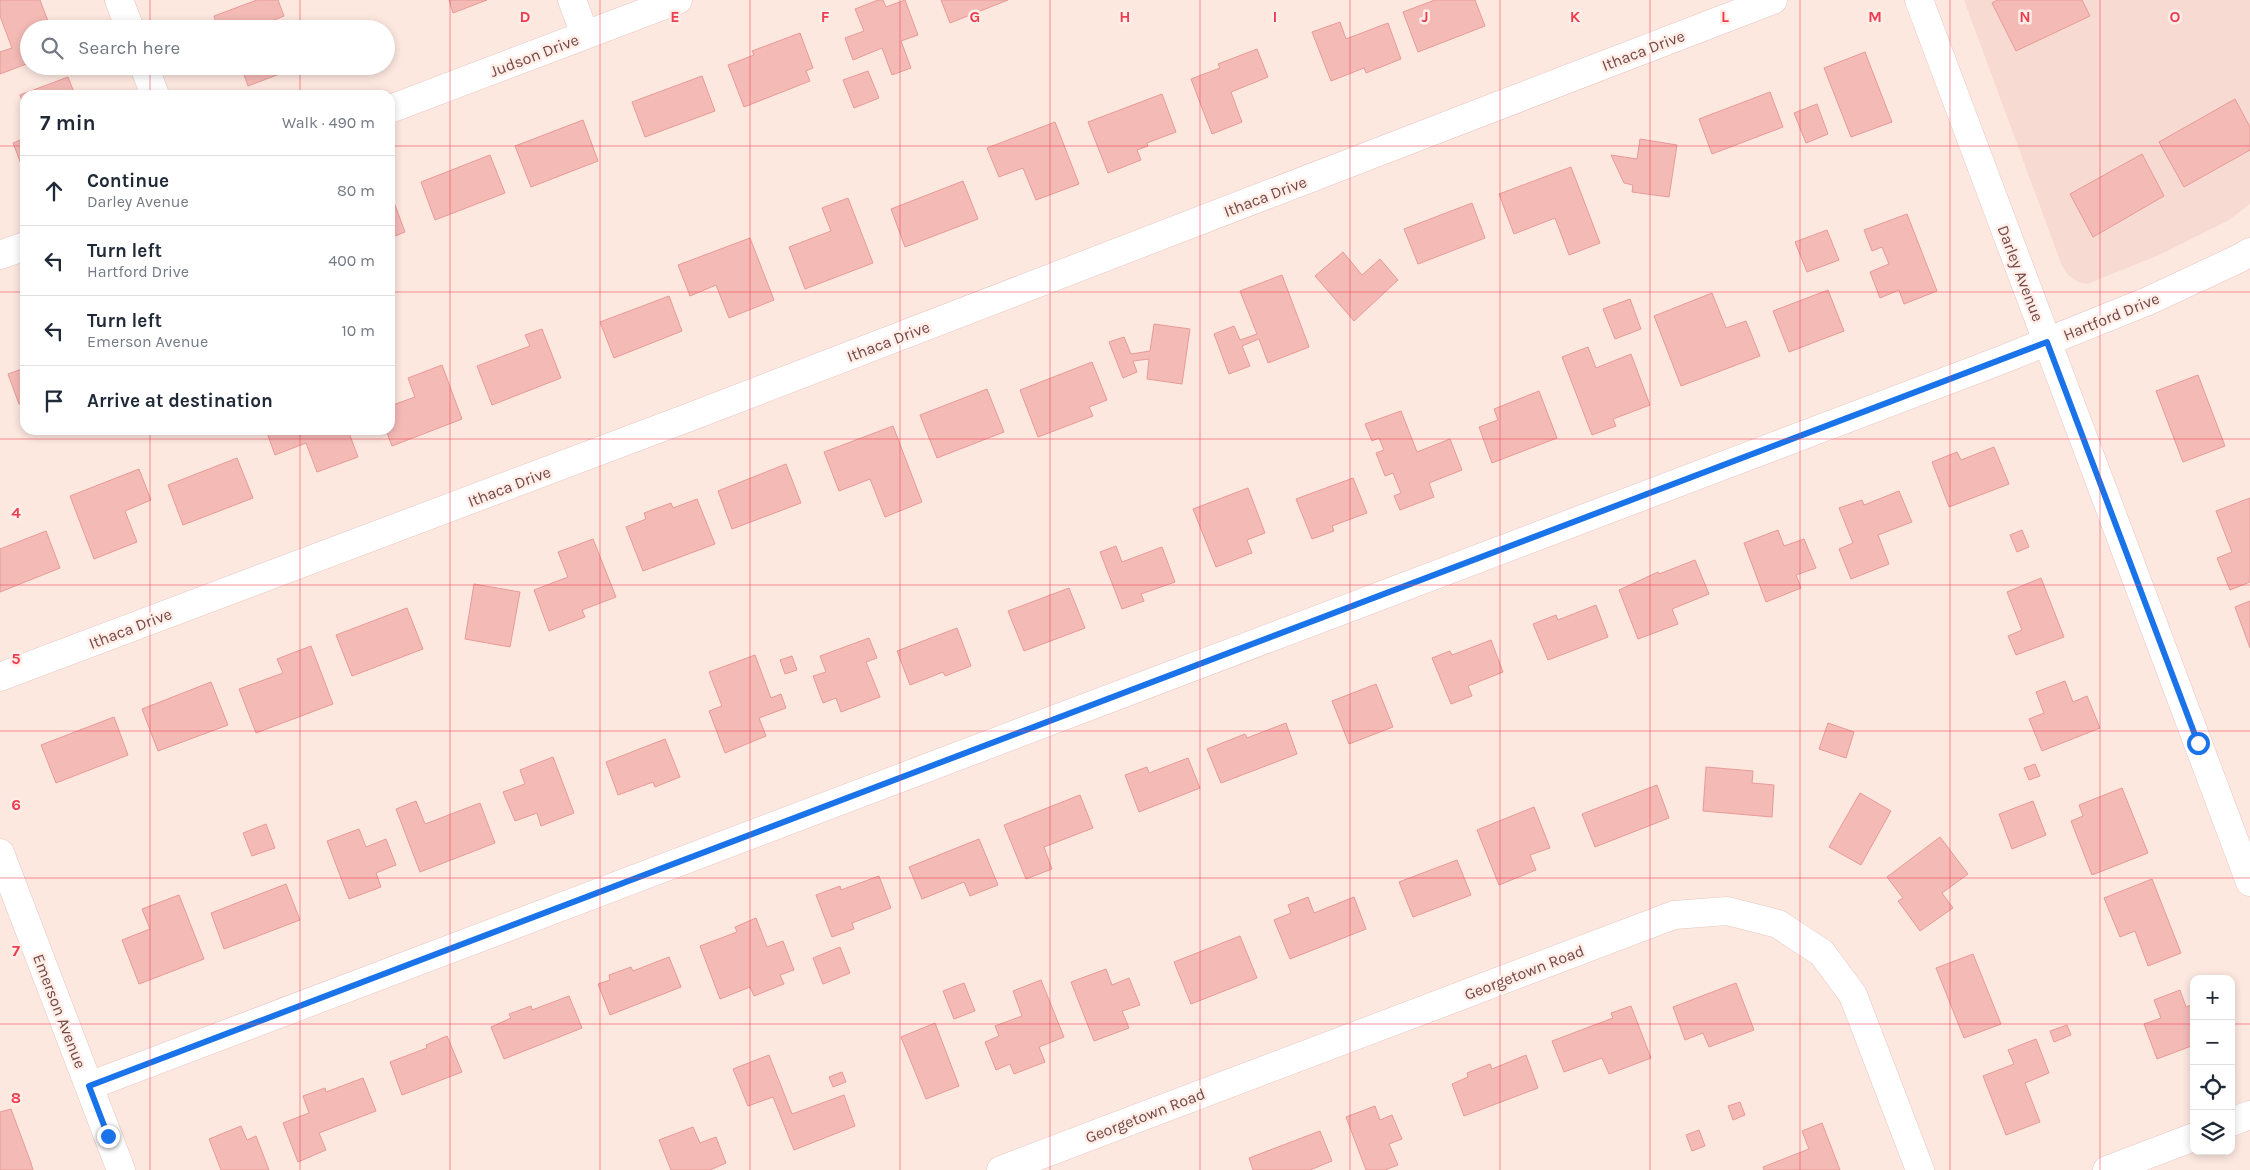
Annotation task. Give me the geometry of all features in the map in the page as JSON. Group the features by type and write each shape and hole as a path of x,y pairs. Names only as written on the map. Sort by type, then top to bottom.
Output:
{"street":[{"path":"119,0 127,20"},
{"path":"572,0 585,35"},
{"name":"Judson Drive","path":"395,107 678,0"},
{"name":"Ithaca Drive","path":"0,677 716,407 1773,0"},
{"name":"Darley Avenue","path":"1919,0 2250,882"},
{"path":"147,75 153,90"},
{"path":"0,255 20,248"},
{"name":"Hartford Drive","path":"89,1086 2047,342 2148,302 2250,252"},
{"name":"Emerson Avenue","path":"0,853 121,1170"},
{"name":"Georgetown Road","path":"1001,1170 1674,914 1727,911 1778,924 1822,953 1853,995 1920,1170"},
{"path":"2235,1121 2250,1115"},
{"path":"2107,1170 2190,1139"}],"shaded area":[{"path":"1964,0 2250,0 2250,204 2229,220 2159,255 2087,284 2078,282 2068,275 2062,266"}],"building":[{"path":"0,0 40,0 48,20 20,20 20,66 0,74 0,52 12,48 0,16"},
{"path":"257,0 278,0 284,16 274,20 215,20 214,16"},
{"path":"449,0 487,0 453,13"},
{"path":"878,0 883,0 886,7 905,0 918,35 901,41 911,68 892,75 882,48 853,60 845,38 864,31 855,9"},
{"path":"941,0 1008,0 950,23"},
{"path":"1435,0 1475,0 1485,26 1418,52 1403,12"},
{"path":"1997,0 2082,0 2090,16 2016,51 1992,3"},
{"path":"1340,22 1346,39 1388,23 1401,59 1366,73 1364,68 1331,81 1312,32"},
{"path":"800,33 813,68 806,71 810,81 744,107 728,65 754,55 752,51"},
{"path":"1257,49 1268,77 1231,92 1242,122 1212,134 1191,79 1220,68 1218,64"},
{"path":"1865,52 1892,122 1851,137 1824,68"},
{"path":"868,71 879,98 854,108 843,80"},
{"path":"244,75 277,75 248,86"},
{"path":"702,76 715,111 645,137 632,102"},
{"path":"68,77 73,90 33,90"},
{"path":"1770,92 1783,127 1712,154 1699,119"},
{"path":"1162,94 1176,132 1147,143 1148,146 1137,150 1141,160 1108,173 1088,122"},
{"path":"2235,99 2250,127 2250,150 2184,187 2159,142"},
{"path":"1817,104 1828,134 1806,143 1794,113"},
{"path":"583,120 598,161 531,187 515,146"},
{"path":"1055,122 1079,184 1036,200 1023,168 999,177 987,148"},
{"path":"1640,139 1677,145 1669,197 1632,192 1633,185 1624,183 1611,155 1637,159"},
{"path":"20,140 20,161 13,143"},
{"path":"2142,154 2164,196 2093,237 2070,194"},
{"path":"490,155 505,193 435,220 421,182"},
{"path":"1571,167 1600,243 1569,255 1555,218 1514,234 1499,194"},
{"path":"963,181 978,219 905,247 891,209"},
{"path":"848,198 873,263 805,289 789,247 831,231 822,208"},
{"path":"1472,203 1485,238 1418,264 1404,229"},
{"path":"395,205 405,232 395,236"},
{"path":"1907,214 1937,291 1904,304 1899,290 1880,298 1870,272 1889,264 1882,247 1872,251 1864,230"},
{"path":"1827,230 1839,260 1807,272 1795,242"},
{"path":"750,238 774,300 729,318 716,285 690,296 678,265"},
{"path":"1343,252 1362,275 1380,259 1398,280 1354,321 1315,276"},
{"path":"1282,275 1309,347 1268,363 1259,339 1242,346 1250,366 1229,374 1214,334 1234,326 1240,340 1257,334 1240,291"},
{"path":"1828,290 1844,331 1789,352 1773,311"},
{"path":"1712,293 1726,328 1746,321 1760,356 1681,386 1654,316"},
{"path":"669,296 682,331 614,358 600,322"},
{"path":"1630,299 1641,329 1615,339 1603,309"},
{"path":"1154,324 1190,329 1182,384 1147,379 1149,359 1133,361 1137,372 1123,378 1109,342 1124,337 1131,354 1150,351"},
{"path":"542,329 561,378 492,405 477,366 530,346 525,335"},
{"path":"1588,347 1596,368 1631,354 1650,405 1613,419 1616,426 1592,435 1562,357"},
{"path":"1092,362 1107,400 1089,407 1093,416 1038,437 1020,390"},
{"path":"442,365 462,419 392,446 388,435 395,435 395,404 415,397 408,378"},
{"path":"20,370 20,404 19,404 8,374"},
{"path":"2198,375 2225,446 2183,462 2156,391"},
{"path":"987,389 1004,432 937,458 920,415"},
{"path":"1539,391 1557,438 1492,463 1479,427 1498,420 1494,409"},
{"path":"1401,411 1417,452 1450,439 1462,470 1429,483 1434,497 1400,510 1394,496 1401,493 1393,473 1385,476 1376,453 1384,450 1379,438 1372,441 1365,424"},
{"path":"893,426 922,502 885,517 870,479 839,491 824,452"},
{"path":"268,435 350,435 358,457 317,472 306,443 275,455"},
{"path":"1994,447 2009,484 1949,507 1932,462 1957,452 1961,460"},
{"path":"237,458 253,498 183,525 168,485"},
{"path":"786,464 801,503 732,529 718,491"},
{"path":"139,469 151,500 125,511 137,542 94,559 70,496"},
{"path":"1353,478 1367,513 1332,526 1334,531 1312,539 1296,499"},
{"path":"1248,488 1265,533 1247,540 1252,553 1216,567 1193,509"},
{"path":"1899,491 1912,522 1878,535 1889,564 1851,579 1839,549 1853,543 1839,508 1862,500 1864,505"},
{"path":"2250,498 2250,582 2230,590 2217,558 2232,552 2216,511"},
{"path":"697,499 715,544 643,571 626,527 646,519 644,513 671,503 673,508"},
{"path":"1778,530 1784,546 1804,539 1816,568 1796,575 1801,588 1766,602 1744,543"},
{"path":"2022,530 2029,547 2017,552 2010,535"},
{"path":"46,531 60,568 0,592 0,549"},
{"path":"593,539 616,597 582,610 585,617 549,631 534,590 568,577 558,552"},
{"path":"1116,546 1122,562 1162,547 1175,582 1141,594 1144,601 1122,609 1100,552"},
{"path":"1695,560 1709,594 1672,609 1678,624 1638,639 1619,590 1658,572 1659,574"},
{"path":"2041,578 2064,637 2016,655 2008,636 2022,630 2007,592"},
{"path":"474,584 520,592 510,647 465,639"},
{"path":"1069,588 1085,628 1024,651 1008,611"},
{"path":"2250,601 2250,648 2235,607"},
{"path":"1596,605 1608,637 1548,660 1533,624 1556,615 1558,620"},
{"path":"407,608 423,649 352,676 336,635"},
{"path":"957,628 971,666 945,676 943,672 910,685 897,651"},
{"path":"869,638 877,658 866,662 880,697 841,712 836,698 823,703 813,676 826,672 820,656"},
{"path":"1491,640 1503,672 1468,686 1472,696 1451,704 1432,658 1450,651 1452,655"},
{"path":"311,646 333,704 256,733 239,689 283,673 277,659"},
{"path":"755,655 771,698 781,694 786,708 759,718 766,736 725,753 709,711 722,706 709,672"},
{"path":"792,656 797,670 785,674 780,660"},
{"path":"2065,681 2073,702 2087,696 2100,728 2042,751 2029,719 2044,713 2036,692"},
{"path":"211,682 228,725 158,751 142,709"},
{"path":"1376,684 1393,727 1349,744 1332,701"},
{"path":"114,717 128,755 56,783 41,745"},
{"path":"1286,723 1297,754 1221,783 1207,749 1245,734 1247,738"},
{"path":"1828,723 1854,732 1846,758 1819,749"},
{"path":"665,739 680,777 655,787 653,782 618,795 606,762"},
{"path":"553,757 574,813 541,826 537,813 515,821 503,792 525,784 520,770"},
{"path":"1188,758 1200,788 1139,812 1125,775 1147,767 1149,773"},
{"path":"2035,764 2040,776 2029,780 2024,768"},
{"path":"1706,767 1753,771 1752,783 1774,785 1772,817 1703,811"},
{"path":"1657,785 1669,818 1595,847 1582,814"},
{"path":"2122,788 2148,853 2092,875 2071,821 2083,816 2079,805"},
{"path":"1860,793 1891,811 1861,865 1829,847"},
{"path":"1080,795 1093,828 1044,847 1052,869 1026,879 1004,825"},
{"path":"416,801 425,824 480,803 495,843 420,872 396,809"},
{"path":"2033,801 2046,835 2012,849 1999,814"},
{"path":"1534,807 1550,848 1530,855 1536,870 1499,885 1477,830"},
{"path":"266,824 275,848 252,856 243,833"},
{"path":"359,829 366,847 386,839 396,865 376,873 381,887 349,899 327,841"},
{"path":"1940,837 1968,874 1942,893 1953,908 1920,931 1898,901 1903,898 1887,877"},
{"path":"979,839 998,885 970,896 964,882 922,899 909,867"},
{"path":"1457,860 1471,895 1413,917 1399,882"},
{"path":"879,876 891,908 852,923 854,929 832,937 816,895 840,886 841,890"},
{"path":"2152,879 2181,953 2148,966 2135,931 2120,937 2104,898"},
{"path":"286,884 300,920 224,949 211,913"},
{"path":"179,895 204,959 139,984 122,940 150,929 142,909"},
{"path":"1308,897 1314,913 1354,897 1366,929 1290,959 1274,920 1291,913 1288,905"},
{"path":"756,918 767,947 783,941 794,970 780,975 784,984 754,996 750,987 720,999 700,946 737,932 735,927"},
{"path":"1240,936 1257,978 1191,1004 1174,962"},
{"path":"840,947 850,973 823,984 813,958"},
{"path":"1973,954 2001,1024 1964,1038 1936,968"},
{"path":"669,957 681,987 610,1015 598,984 610,980 609,975 631,967 633,971"},
{"path":"1106,969 1112,985 1129,978 1140,1005 1122,1011 1129,1028 1094,1041 1071,982"},
{"path":"1041,980 1064,1037 1039,1047 1045,1062 1014,1074 1010,1064 996,1070 985,1042 999,1036 995,1026 1022,1016 1013,991"},
{"path":"964,983 975,1011 954,1019 943,991"},
{"path":"1736,983 1754,1030 1709,1047 1703,1033 1685,1040 1673,1007"},
{"path":"2180,990 2186,1007 2190,1006 2190,1047 2157,1059 2144,1024 2161,1018 2154,1000"},
{"path":"569,996 582,1028 504,1059 491,1027 511,1018 509,1014 531,1006 532,1010"},
{"path":"1631,1006 1651,1058 1609,1074 1602,1058 1564,1072 1552,1041 1613,1018 1611,1013"},
{"path":"935,1023 959,1086 926,1099 901,1037"},
{"path":"2067,1025 2071,1035 2054,1042 2050,1031"},
{"path":"447,1036 462,1072 402,1095 390,1062 427,1048 426,1045"},
{"path":"2036,1039 2049,1073 2025,1083 2040,1122 2006,1135 1983,1076 2014,1064 2008,1050"},
{"path":"769,1055 792,1114 844,1095 855,1126 794,1150 773,1097 748,1106 733,1069"},
{"path":"1526,1055 1538,1088 1464,1116 1452,1084 1468,1077 1467,1073 1490,1064 1492,1069"},
{"path":"842,1072 846,1082 833,1087 829,1077"},
{"path":"363,1078 376,1111 319,1133 326,1150 298,1162 283,1123 309,1113 303,1096 325,1088 326,1092"},
{"path":"1740,1102 1745,1115 1733,1120 1728,1106"},
{"path":"1375,1106 1380,1120 1392,1115 1402,1139 1389,1144 1398,1165 1385,1170 1366,1170 1346,1117"},
{"path":"11,1109 33,1170 0,1170 0,1112"},
{"path":"1822,1123 1840,1170 1764,1170 1763,1167 1809,1149 1802,1131"},
{"path":"241,1126 247,1140 256,1136 269,1170 221,1170 209,1139"},
{"path":"693,1127 700,1143 716,1137 726,1163 710,1170 671,1170 659,1140"},
{"path":"1699,1130 1705,1146 1692,1151 1686,1135"},
{"path":"1320,1131 1332,1161 1310,1170 1253,1170 1249,1158"}],"route":[{"path":"108,1136 89,1086 2047,342 2198,743"}]}
